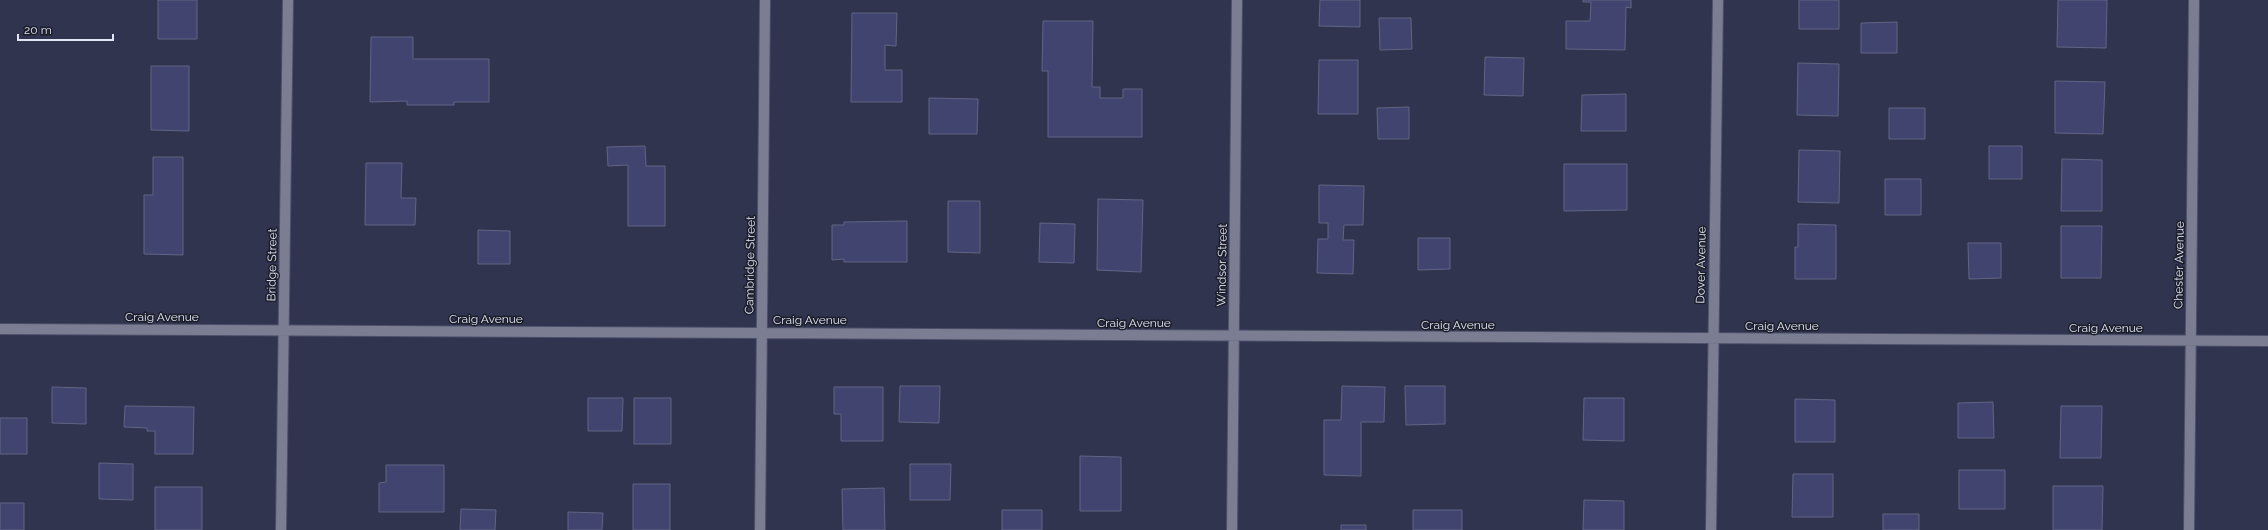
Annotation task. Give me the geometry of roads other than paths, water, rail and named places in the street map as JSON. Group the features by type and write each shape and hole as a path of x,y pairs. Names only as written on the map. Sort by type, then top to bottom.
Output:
{"street":[{"name":"Bridge Street","path":"281,530 288,0"},
{"name":"Cambridge Street","path":"760,530 765,0"},
{"name":"Windsor Street","path":"1232,530 1237,0"},
{"name":"Dover Avenue","path":"1711,530 1718,0"},
{"name":"Chester Avenue","path":"2189,530 2194,0"},
{"name":"Craig Avenue","path":"0,329 1234,337 2268,341"}]}
